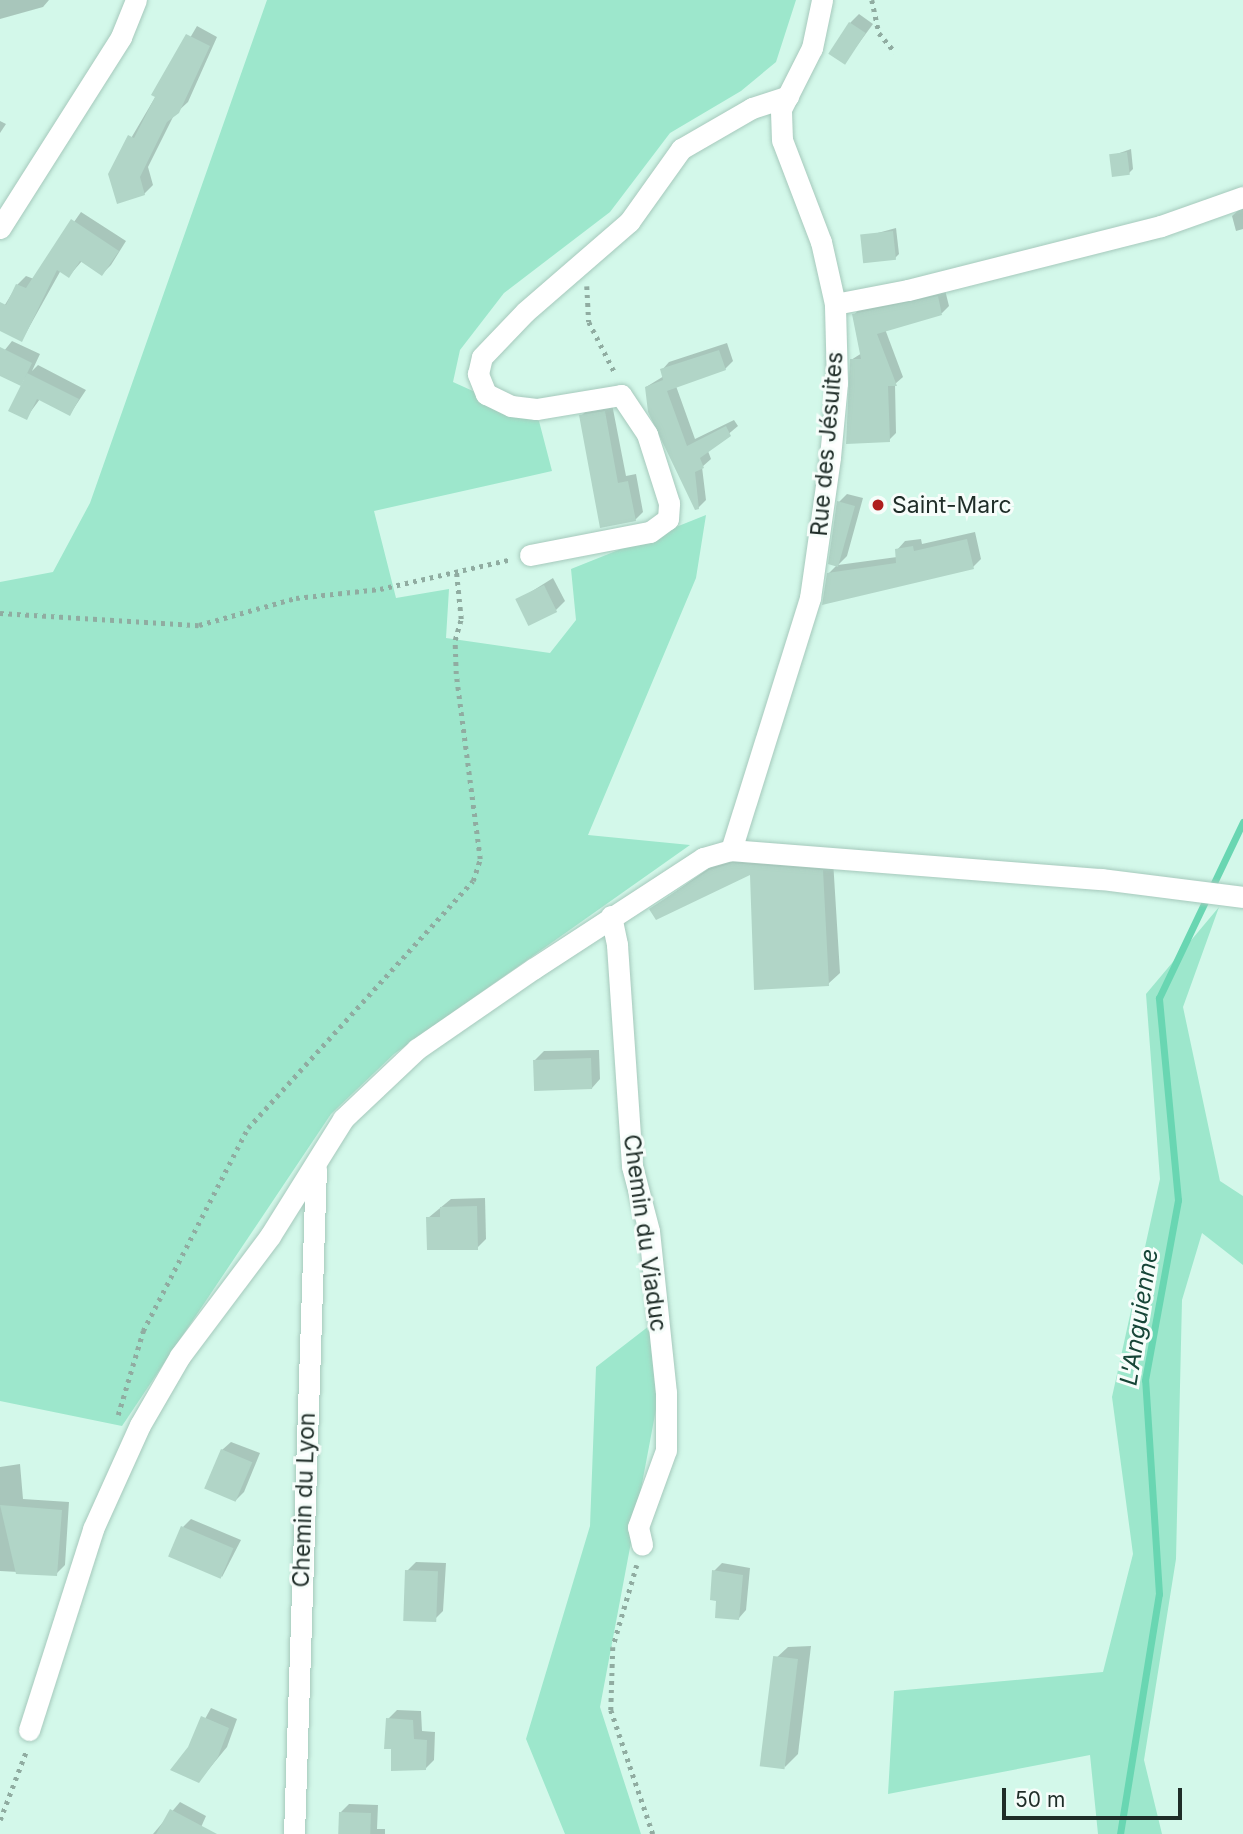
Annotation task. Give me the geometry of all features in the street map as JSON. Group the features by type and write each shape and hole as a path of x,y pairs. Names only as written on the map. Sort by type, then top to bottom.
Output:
{"street":[{"path":"0,228 121,37 136,0"},
{"name":"Rue des Jésuites","path":"731,850 810,598 837,383 835,304 821,242 782,140 781,109 811,48 822,0"},
{"path":"530,555 650,532 668,519 669,503 647,434 621,395 536,409 511,405 486,394 478,374 482,357 525,312 629,222 681,149 752,108 788,96"},
{"path":"835,304 908,290 1161,226 1243,197"},
{"path":"29,1730 93,1529 140,1427 180,1356 316,1167 343,1119 390,1071 611,916 703,858 731,850 1233,895"},
{"name":"Chemin du Viaduc","path":"611,916 617,945 632,1166 649,1231 666,1392 666,1450 638,1527 642,1545"},
{"name":"Chemin du Lyon","path":"294,1834 316,1167"}],"path":[{"path":"872,0 879,33 895,52"},
{"path":"599,249 587,281 589,322 622,385 621,395"},
{"path":"0,613 199,625 296,597 380,589 530,555"},
{"path":"140,1427 118,1416 143,1331 248,1128 472,881 480,859 456,674 455,640 461,619 456,570"},
{"path":"642,1545 613,1647 611,1710 653,1834"},
{"path":"0,1820 25,1763 29,1730"}],"green space":[{"path":"267,0 796,0 776,62 741,91 670,133 610,212 504,293 460,350 453,382 539,421 552,471 374,511 396,598 449,589 446,638 550,653 576,620 571,569 706,515 696,578 588,835 690,845 394,1054 331,1114 122,1426 0,1401 0,582 53,572 90,503"},
{"path":"1219,907 1183,1007 1220,1181 1243,1196 1243,1265 1202,1233 1182,1300 1176,1559 1144,1760 1162,1834 1098,1834 1090,1755 888,1794 894,1691 1103,1672 1133,1554 1112,1397 1160,1179 1146,994"},
{"path":"649,1326 657,1404 600,1707 641,1834 565,1834 526,1739 590,1526 596,1367"}],"building":[{"path":"849,22 866,33 845,65 828,54"},
{"path":"186,34 210,46 179,113 167,122 140,177 145,195 117,204 108,174 128,135 134,138 155,97 151,95"},
{"path":"1127,152 1130,175 1112,177 1109,154"},
{"path":"71,219 119,251 102,276 80,261 69,278 57,270 22,342 0,331 0,302 6,305 16,284 26,288"},
{"path":"893,231 896,260 863,263 860,234"},
{"path":"938,296 942,315 877,334 897,386 888,386 890,442 846,444 850,359 861,359 852,314"},
{"path":"0,347 32,363 21,386 0,376"},
{"path":"719,350 726,370 667,391 687,446 726,426 731,436 700,458 704,468 695,472 699,509 695,510 648,412 645,387 663,380 660,369"},
{"path":"27,373 79,399 70,416 37,399 27,420 8,411"},
{"path":"605,411 618,483 628,481 636,521 600,528 579,415"},
{"path":"837,501 855,506 838,567 828,564"},
{"path":"967,539 974,569 822,605 827,573 896,563 895,549 913,546 914,551"},
{"path":"544,585 557,612 528,626 515,599"},
{"path":"732,863 823,870 829,986 754,990 750,875 656,920 649,909 709,870"},
{"path":"591,1058 592,1089 534,1091 533,1060"},
{"path":"477,1206 478,1250 427,1250 426,1217 440,1217 440,1207"},
{"path":"221,1449 252,1462 235,1502 204,1489"},
{"path":"0,1505 62,1510 57,1576 16,1574"},
{"path":"181,1526 233,1548 221,1579 168,1556"},
{"path":"405,1570 438,1571 436,1622 403,1621"},
{"path":"712,1570 743,1575 739,1620 715,1618 716,1601 710,1600"},
{"path":"773,1656 798,1659 784,1769 760,1766"},
{"path":"201,1716 229,1728 218,1757 199,1783 170,1770 188,1747"},
{"path":"386,1718 413,1720 414,1739 427,1740 426,1770 391,1771 391,1749 384,1749"},
{"path":"170,1809 217,1834 156,1834"},
{"path":"339,1812 371,1813 370,1834 338,1834"}],"waterway":[{"name":"L'Anguienne","path":"1120,1834 1159,1594 1145,1380 1178,1200 1159,998 1243,822"}],"place":[{"name":"Saint-Marc","path":"878,505"}]}
